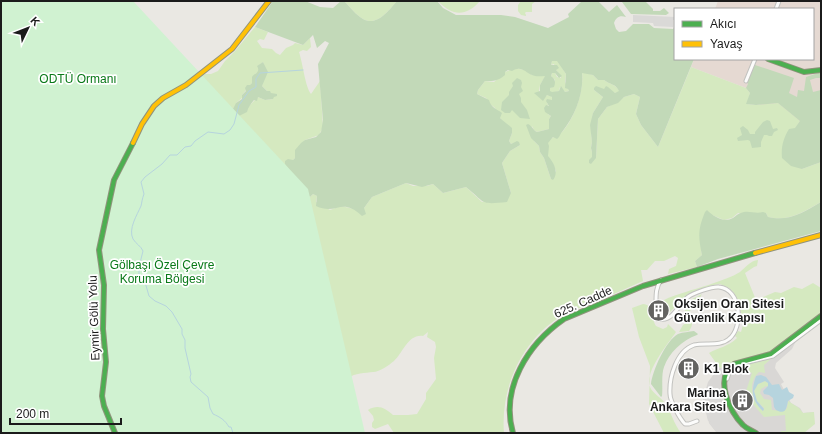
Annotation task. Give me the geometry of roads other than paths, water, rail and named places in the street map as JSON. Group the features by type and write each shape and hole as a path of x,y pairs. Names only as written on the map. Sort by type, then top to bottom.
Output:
{"street":[{"name":"Eymir Gölü Yolu","path":"115,433 104,406 102,396 106,362 103,329 103,274 99,250 114,180 142,124 154,106 163,98 186,85 229,52 239,42 269,1"},
{"path":"746,81 755,60"},
{"path":"771,60 804,72 821,70"},
{"name":"625. Cadde","path":"513,433 510,424 509,412 514,386 519,373 528,355 545,333 555,325 574,314 643,286 821,235"},
{"path":"661,280 656,291 655,312 661,319 670,317 689,296 717,286 725,288 729,291 738,309 738,324 730,338 722,343 692,346 681,355 672,370 671,400 685,424 697,421"},
{"path":"656,303 664,317 670,317"},
{"path":"756,433 745,428 730,408 725,380 730,366 771,354 820,318"}],"water":[{"path":"761,375 766,377 772,385 779,384 782,390 787,387 789,392 794,395 793,398 788,401 784,411 782,412 776,410 774,407 773,398 764,394 763,391 768,386 768,383 765,381 758,384 754,391 757,401 764,409 763,411 756,403 753,395 753,386 756,376"}],"waterway":[{"path":"233,433 231,427 229,427 226,422 213,414 208,397 191,382 191,374 182,329 172,312 166,306 155,301 149,296 145,282 139,274 143,251 133,239 132,227 141,206 144,194 141,182 145,177 162,164 170,155 177,155 185,147 191,146 195,141 208,132 224,134 230,130 234,124 239,105 249,91 256,87 256,79 260,73 303,70"}],"place":[{"name":"Oksijen Oran Sitesi Güvenlik Kapısı","path":"658,311"},
{"name":"K1 Blok","path":"688,369"},
{"name":"Marina Ankara Sitesi","path":"742,400"}],"park label":[{"name":"ODTÜ Ormanı","path":"78,79"},
{"name":"Gölbaşı Özel Çevre Koruma Bölgesi","path":"162,272"}]}
